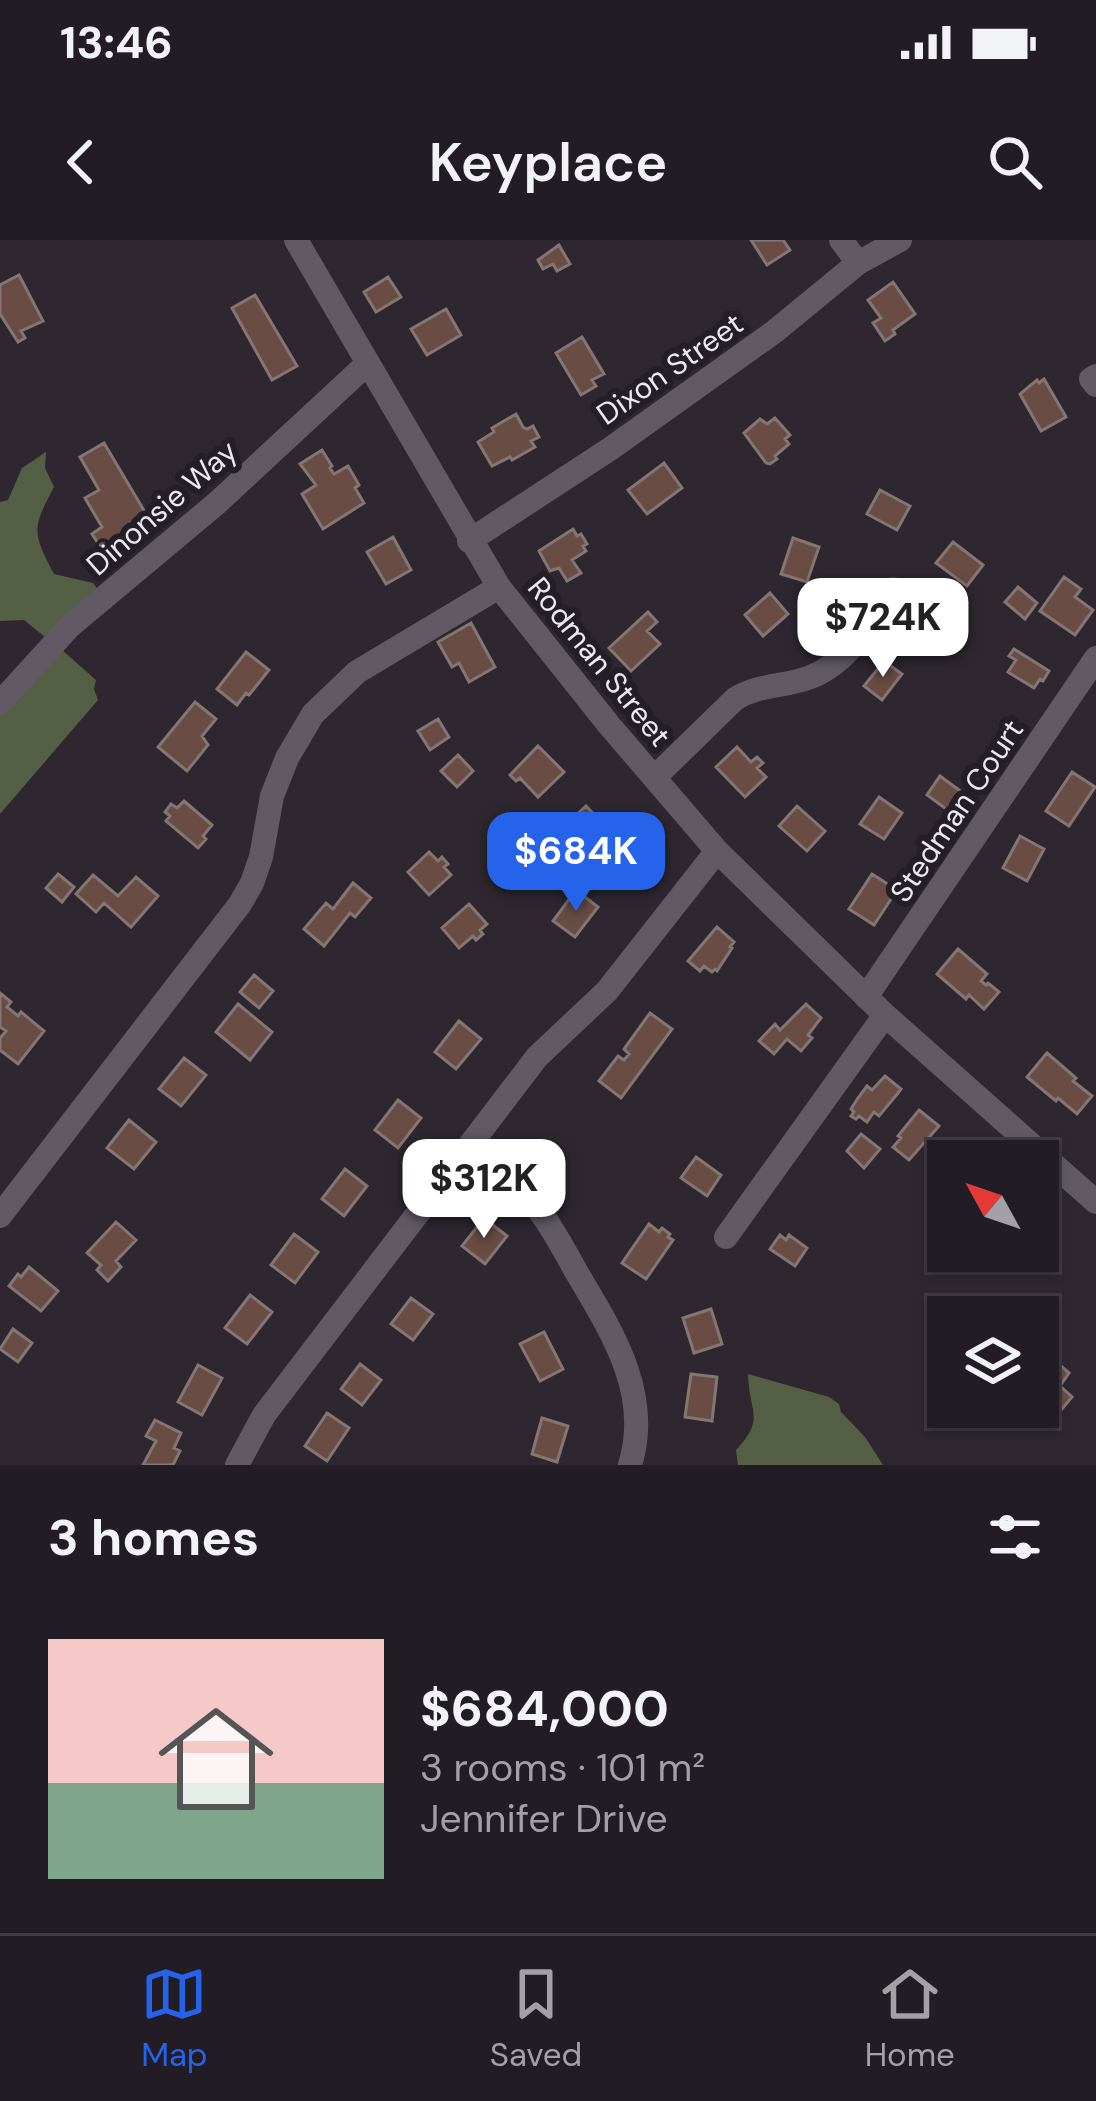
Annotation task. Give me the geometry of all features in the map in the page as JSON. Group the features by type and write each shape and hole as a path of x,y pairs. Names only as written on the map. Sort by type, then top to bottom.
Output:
{"street":[{"name":"Rodman Street","path":"296,240 499,587 609,725 717,851 885,1015 1096,1203"},
{"path":"841,240 858,263"},
{"name":"Dixon Street","path":"470,541 774,332 858,263 900,240"},
{"name":"Dinonsie Way","path":"0,703 70,626 217,503 368,363"},
{"path":"0,1216 241,904 261,857 272,796 313,713 357,672 499,587"},
{"path":"655,777 735,699 836,664 893,589"},
{"name":"Stedman Court","path":"866,997 1096,658"},
{"path":"237,1465 264,1415 537,1058 607,991 717,851"},
{"path":"726,1237 885,1015"},
{"path":"472,1143 546,1219 616,1339 634,1396 630,1465"}],"green space":[{"path":"46,452 45,468 54,487 39,522 42,549 54,574 93,583 107,601 62,650 96,680 98,700 0,814 0,713 61,650 24,620 0,621 0,502 8,500 22,468"},
{"path":"748,1374 829,1397 883,1465 738,1465 736,1450 751,1430 754,1415"}],"building":[{"path":"751,240 783,240 790,250 767,265"},
{"path":"559,245 570,264 557,271 553,264 543,269 538,260"},
{"path":"19,275 43,321 21,331 25,338 18,342 0,314 0,285"},
{"path":"388,277 401,297 376,312 364,292"},
{"path":"893,282 915,314 885,341 873,323 881,318 868,300"},
{"path":"255,295 297,366 272,380 232,308"},
{"path":"446,309 461,335 427,355 411,329"},
{"path":"582,337 604,374 592,380 596,386 581,395 556,353"},
{"path":"1044,379 1066,417 1041,431 1020,394"},
{"path":"516,414 523,427 533,426 539,437 531,441 535,447 492,466 478,442"},
{"path":"775,418 790,435 785,439 789,444 770,464 744,433 760,419 767,424"},
{"path":"104,443 152,524 114,546 111,542 101,548 92,534 102,527 85,498 99,490 80,457"},
{"path":"322,450 334,474 348,466 364,503 323,529 302,494 316,485 300,464"},
{"path":"664,463 682,488 647,514 628,490"},
{"path":"880,490 910,506 897,530 867,514"},
{"path":"573,529 587,544 583,546 586,551 572,560 581,573 567,581 559,568 550,571 539,551"},
{"path":"393,537 411,570 386,584 367,552"},
{"path":"793,538 819,547 807,582 781,574"},
{"path":"953,542 983,565 967,586 936,563"},
{"path":"1064,577 1081,589 1075,597 1093,610 1075,635 1040,611"},
{"path":"1018,587 1037,603 1025,619 1005,602"},
{"path":"770,593 788,614 763,636 745,615"},
{"path":"648,612 657,622 647,631 660,644 631,671 609,648"},
{"path":"471,623 495,667 469,682 459,663 452,667 438,642"},
{"path":"1014,649 1049,671 1034,688 1008,672 1016,660 1009,656"},
{"path":"246,652 269,670 237,705 217,689"},
{"path":"884,661 902,674 882,700 864,686"},
{"path":"195,702 216,719 202,736 208,745 187,771 158,747"},
{"path":"438,719 449,737 430,750 418,731"},
{"path":"538,746 564,772 538,797 520,778 516,781 510,775"},
{"path":"737,747 751,762 757,757 763,763 757,768 766,777 745,797 716,767"},
{"path":"458,755 473,771 457,787 441,771"},
{"path":"1072,772 1095,787 1069,826 1046,811"},
{"path":"940,776 963,793 965,798 955,812 927,795"},
{"path":"879,797 902,813 884,839 860,824"},
{"path":"184,801 212,825 198,848 166,821 171,804 177,808"},
{"path":"586,806 638,853 612,878 563,827"},
{"path":"797,806 825,831 807,851 779,826"},
{"path":"1020,836 1044,849 1027,881 1003,868"},
{"path":"429,852 438,861 442,857 451,875 429,895 408,872"},
{"path":"58,874 74,887 62,902 46,888"},
{"path":"872,874 897,890 874,925 849,909"},
{"path":"93,875 118,896 136,877 158,896 131,927 104,903 96,912 76,894"},
{"path":"353,883 371,898 355,917 350,913 324,946 304,929 326,903 333,909"},
{"path":"576,890 598,907 575,937 553,921"},
{"path":"469,904 487,924 476,940 473,936 459,948 442,928"},
{"path":"717,927 734,942 732,948 717,971 704,966 700,971 688,961"},
{"path":"958,949 987,974 981,981 999,992 984,1009 937,974"},
{"path":"254,975 273,991 259,1008 240,992"},
{"path":"0,993 11,1002 7,1007 44,1031 18,1064 0,1050 0,1038 6,1031 0,1027"},
{"path":"238,1004 272,1032 250,1060 216,1032"},
{"path":"806,1004 821,1018 801,1051 787,1039 774,1054 759,1041 775,1024 780,1030"},
{"path":"650,1013 672,1029 621,1098 599,1081 618,1056 624,1060 629,1054 624,1049"},
{"path":"459,1021 481,1039 456,1069 435,1052"},
{"path":"1047,1053 1092,1096 1077,1114 1027,1077"},
{"path":"184,1058 206,1075 181,1106 159,1089"},
{"path":"885,1076 901,1089 879,1116 874,1112 867,1122 851,1116 867,1086 872,1090"},
{"path":"398,1100 421,1118 398,1148 375,1130"},
{"path":"919,1110 939,1126 909,1160 893,1147"},
{"path":"129,1120 156,1142 134,1169 107,1148"},
{"path":"861,1134 880,1149 864,1168 847,1151"},
{"path":"696,1157 721,1175 707,1196 681,1178"},
{"path":"345,1169 367,1186 344,1216 322,1199"},
{"path":"484,1218 507,1236 485,1264 462,1246"},
{"path":"116,1222 136,1240 116,1261 121,1267 108,1281 97,1270 101,1265 87,1253"},
{"path":"649,1224 659,1232 662,1228 673,1240 646,1279 622,1263"},
{"path":"294,1234 318,1252 295,1283 271,1265"},
{"path":"780,1235 786,1240 789,1235 807,1248 795,1266 770,1249"},
{"path":"29,1267 58,1291 41,1311 9,1286"},
{"path":"250,1295 272,1312 247,1344 225,1328"},
{"path":"411,1298 433,1314 413,1340 391,1324"},
{"path":"711,1309 722,1344 694,1353 683,1318"},
{"path":"13,1329 32,1343 18,1362 0,1349"},
{"path":"544,1332 563,1369 540,1381 520,1344"},
{"path":"360,1364 381,1380 362,1405 341,1389"},
{"path":"1059,1364 1069,1373 1060,1386 1072,1397 1059,1413"},
{"path":"198,1365 222,1378 202,1415 178,1402"},
{"path":"691,1374 717,1377 712,1421 685,1417"},
{"path":"327,1413 349,1428 327,1461 305,1446"},
{"path":"542,1418 568,1426 557,1462 532,1454"},
{"path":"155,1420 181,1433 173,1465 143,1465 156,1441 146,1436"}]}
